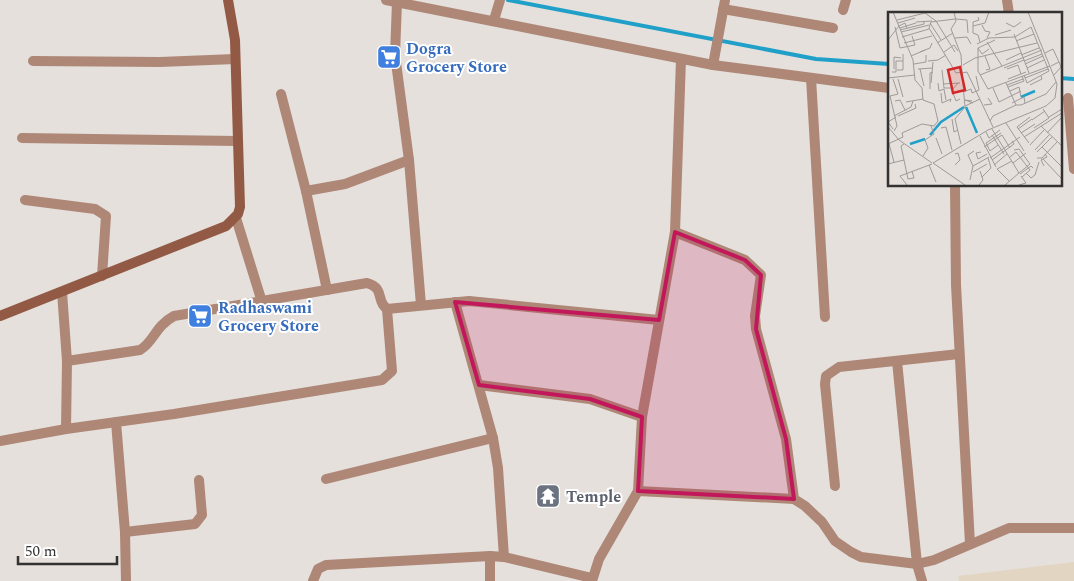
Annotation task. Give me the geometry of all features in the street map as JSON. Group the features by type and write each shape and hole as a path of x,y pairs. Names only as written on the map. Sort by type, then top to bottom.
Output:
{"street":[{"path":"0,316 226,226 236,218 240,207 235,40 228,0"},
{"path":"421,305 409,160 395,55 392,1 713,65 888,88"},
{"path":"494,20 499,3"},
{"path":"713,65 724,5 833,28"},
{"path":"33,61 160,62 235,59"},
{"path":"313,581 318,569 326,564 490,556 504,556 592,580 599,559 638,491 642,417 675,232 681,59"},
{"path":"811,78 826,318"},
{"path":"281,94 306,191 327,290"},
{"path":"1067,98 1074,168"},
{"path":"22,138 237,141"},
{"path":"306,191 344,184 409,160"},
{"path":"955,186 959,354 970,544"},
{"path":"25,200 94,209 106,216 102,276"},
{"path":"236,218 262,302"},
{"path":"675,232 745,260 761,275 754,316 786,439 794,499"},
{"path":"0,442 66,429 382,380 392,371 386,309 382,306 379,290 375,286 359,284 174,316 154,331 146,346 140,350 67,361"},
{"path":"62,292 67,361 66,429"},
{"path":"386,309 469,301 659,320"},
{"path":"455,302 493,438 498,468 504,556"},
{"path":"835,486 825,384 826,376 838,368 959,354"},
{"path":"898,361 917,564 922,581"},
{"path":"479,385 590,399 642,417"},
{"path":"116,422 125,532 126,581"},
{"path":"326,479 493,438"},
{"path":"125,532 195,524 202,515 199,480"},
{"path":"638,491 794,499 805,506 822,522 835,541 851,552 861,557 917,564 934,560 1009,528 1074,528"},
{"path":"490,556 490,581"}],"highlighted area":[{"path":"675,232 745,260 761,275 756,329 786,439 794,499 638,491 642,417 590,399 479,385 455,302 659,320"}],"shaded area":[{"path":"1074,562 1074,581 959,581 958,576"}],"waterway":[{"path":"508,0 816,59 888,64"},
{"path":"1062,78 1074,79"}],"place":[{"name":"Dogra Grocery Store","path":"389,57"},
{"name":"Radhaswami Grocery Store","path":"200,316"},
{"name":"Temple","path":"548,496"}]}
